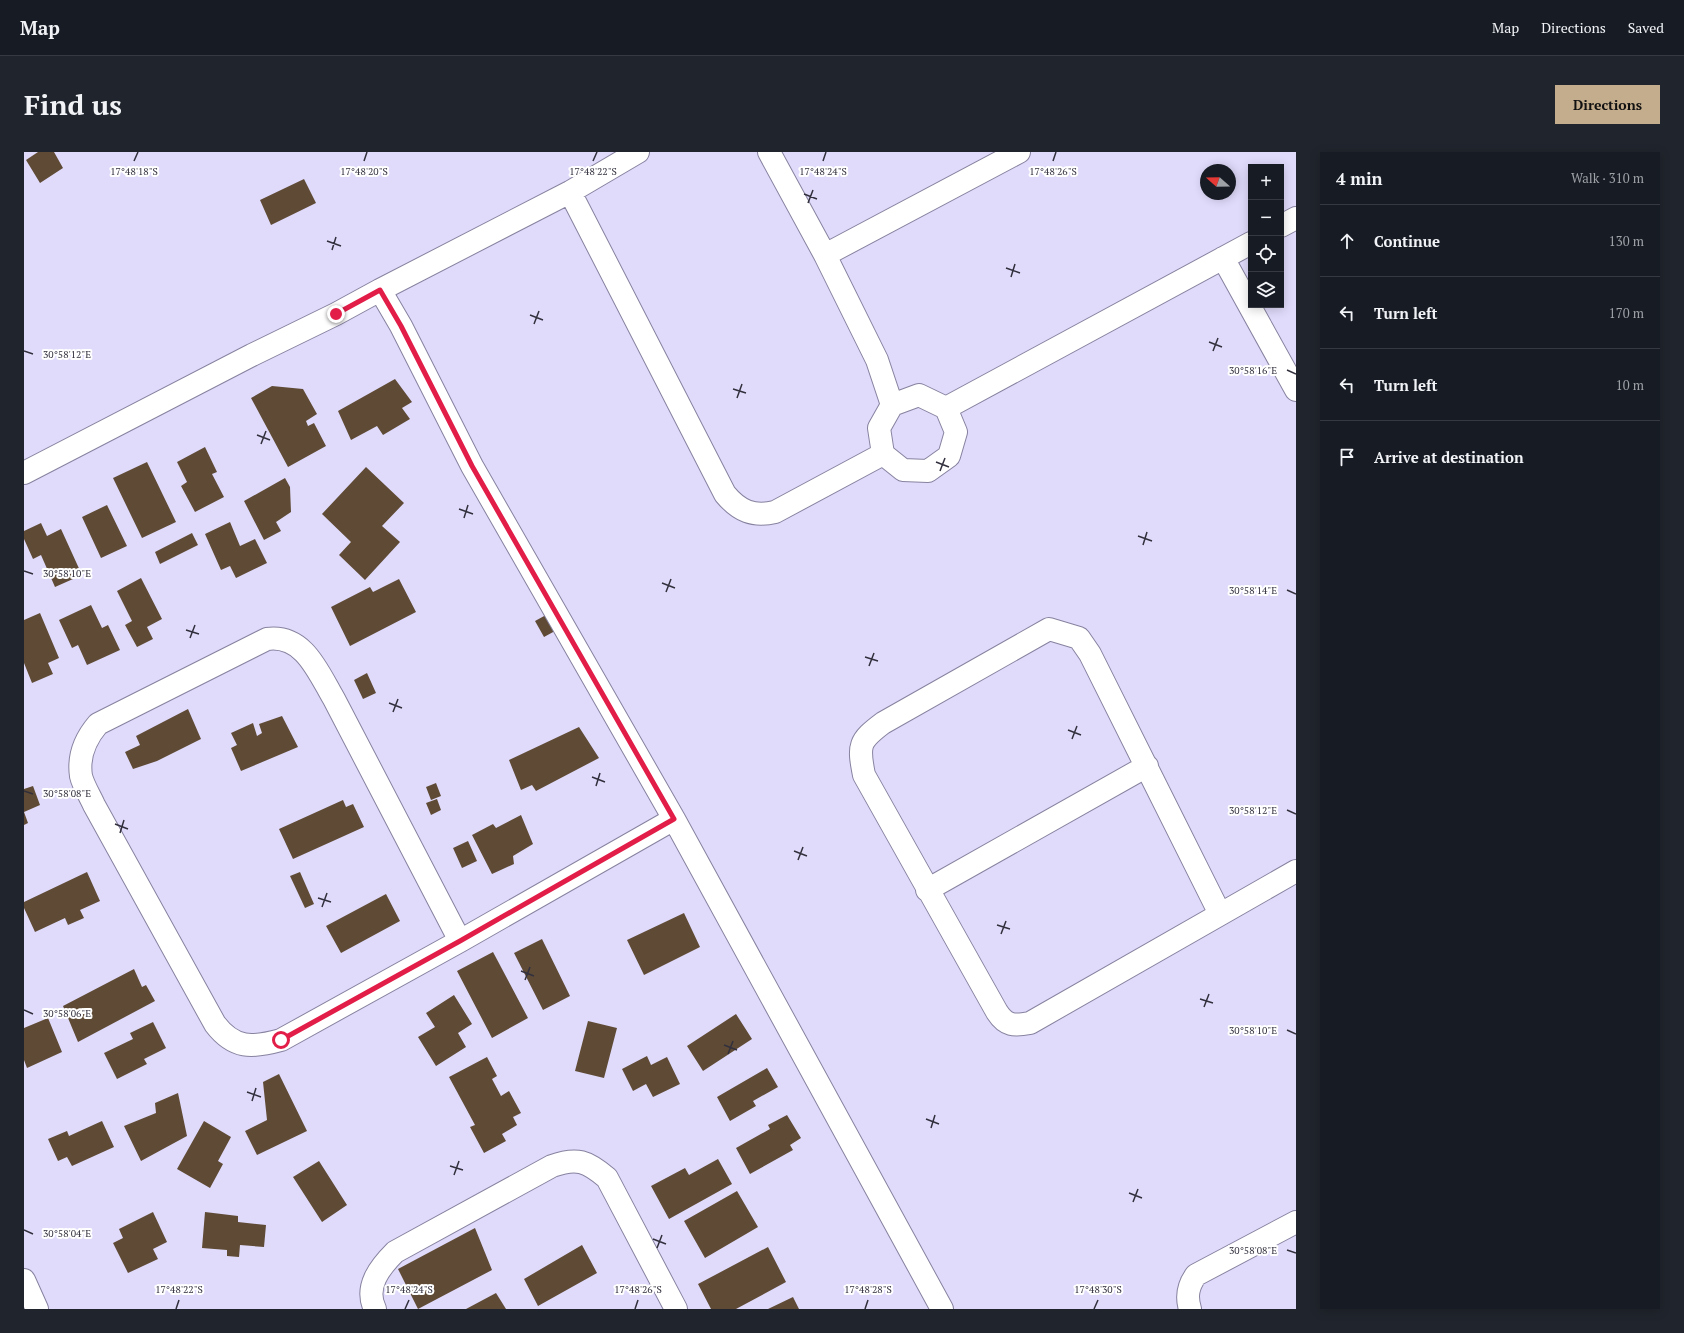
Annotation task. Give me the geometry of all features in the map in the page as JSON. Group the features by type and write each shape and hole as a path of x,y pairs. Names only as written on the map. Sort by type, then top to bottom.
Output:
{"street":[{"path":"24,473 252,354 336,314 570,192 638,152"},
{"path":"769,152 825,256 877,360 892,405"},
{"path":"825,256 986,160 1019,152"},
{"path":"570,192 725,494 733,504 749,512 762,515 775,512 883,454"},
{"path":"1284,224 1296,218"},
{"path":"946,408 1248,245"},
{"path":"1223,258 1296,390"},
{"path":"380,290 401,326 472,466 674,819 942,1309"},
{"path":"920,395 946,408 956,432 949,456 933,468 928,471 903,470 883,454 879,428 892,405 920,395"},
{"path":"1220,914 1090,654 1079,638 1049,629 883,723 867,734 861,745 864,775 927,890 1002,1021 1012,1025 1030,1023 1296,871"},
{"path":"460,941 334,699 301,648 288,640 278,637 267,638 98,724 87,737 81,758 81,776 94,805 214,1024 223,1035 238,1044 259,1046 281,1040 460,941 674,819"},
{"path":"927,890 1147,766"},
{"path":"374,1309 372,1303 372,1283 381,1265 395,1252 552,1166 567,1161 592,1165 607,1178 676,1309"},
{"path":"1190,1309 1188,1292 1191,1282 1196,1275 1296,1222"},
{"path":"24,1280 36,1309"}],"building":[{"path":"38,152 54,152 63,168 40,183 26,160"},
{"path":"304,179 316,203 271,225 260,200"},
{"path":"395,379 412,402 402,408 410,419 383,435 377,426 351,440 338,411"},
{"path":"272,386 303,389 317,414 306,421 308,426 314,423 326,446 288,467 251,398"},
{"path":"205,447 217,472 212,474 224,497 195,512 181,486 187,482 177,462"},
{"path":"147,462 176,522 142,538 113,478"},
{"path":"366,467 404,503 382,526 400,542 365,580 339,555 351,542 322,514"},
{"path":"285,478 290,487 291,512 276,522 281,531 264,540 244,501"},
{"path":"107,505 127,546 101,558 82,517"},
{"path":"230,522 240,546 255,539 267,563 236,578 230,566 221,570 205,534"},
{"path":"41,523 47,536 61,529 82,575 55,587 41,555 33,559 24,539 24,531"},
{"path":"192,533 198,545 160,564 155,552"},
{"path":"141,578 162,619 147,627 153,639 137,647 125,625 132,621 117,591"},
{"path":"399,579 416,612 350,646 331,607 370,587 373,592"},
{"path":"91,605 102,628 108,625 120,650 87,665 78,645 72,648 59,620"},
{"path":"40,613 59,658 48,663 53,674 32,683 24,663 24,620"},
{"path":"546,615 555,631 544,637 535,621"},
{"path":"367,673 376,693 363,699 354,680"},
{"path":"188,709 201,739 157,761 133,769 125,752 140,745 136,736"},
{"path":"282,716 298,747 241,771 231,748 237,745 231,733 253,723 257,736 262,733 259,724"},
{"path":"579,727 599,758 536,791 532,785 521,790 509,760"},
{"path":"436,783 441,796 431,800 426,787"},
{"path":"33,786 40,805 24,812 24,789"},
{"path":"437,799 441,810 431,815 426,803"},
{"path":"343,800 346,807 353,804 364,827 293,859 279,829"},
{"path":"24,812 28,823 24,825"},
{"path":"521,815 533,844 513,856 514,864 492,874 472,835 493,824 496,828"},
{"path":"468,841 477,861 462,868 453,848"},
{"path":"87,872 100,901 80,910 84,918 68,925 65,918 35,932 24,908 24,902"},
{"path":"300,872 314,904 305,908 290,876"},
{"path":"386,894 400,921 341,953 326,926"},
{"path":"684,913 700,947 644,975 627,940"},
{"path":"542,939 570,996 543,1010 514,953"},
{"path":"493,952 528,1018 492,1038 457,971"},
{"path":"134,969 142,987 146,985 155,1001 78,1042 63,1006"},
{"path":"454,995 472,1024 458,1033 466,1047 436,1066 418,1037 435,1027 426,1013"},
{"path":"736,1014 752,1039 703,1071 687,1046"},
{"path":"48,1018 62,1052 27,1068 24,1060 24,1028"},
{"path":"588,1021 617,1028 604,1078 575,1071"},
{"path":"153,1022 166,1048 144,1059 147,1064 117,1079 104,1053 133,1039 130,1033"},
{"path":"647,1056 651,1065 667,1057 680,1084 653,1097 646,1084 633,1091 622,1069"},
{"path":"487,1057 497,1076 492,1079 501,1096 509,1091 521,1113 513,1117 517,1125 502,1134 506,1141 484,1153 470,1127 475,1125 449,1077"},
{"path":"767,1068 778,1087 753,1101 756,1106 730,1121 717,1097"},
{"path":"279,1074 307,1131 257,1155 245,1131 267,1120 263,1082"},
{"path":"178,1093 187,1136 141,1161 124,1126 156,1113 155,1103"},
{"path":"787,1115 801,1138 790,1145 793,1150 750,1174 736,1148 770,1129 768,1125"},
{"path":"102,1121 114,1147 72,1166 67,1157 58,1161 48,1139 67,1131 69,1136"},
{"path":"204,1121 231,1137 218,1161 223,1164 210,1188 177,1169"},
{"path":"718,1159 732,1184 669,1219 651,1186 685,1168 689,1175"},
{"path":"319,1161 347,1205 322,1222 293,1177"},
{"path":"737,1191 758,1227 705,1258 684,1221"},
{"path":"153,1212 167,1242 153,1249 158,1259 128,1273 113,1243 123,1238 119,1229"},
{"path":"205,1212 238,1216 238,1222 266,1225 264,1247 240,1245 239,1257 227,1256 227,1250 202,1248"},
{"path":"475,1228 492,1270 418,1309 398,1269"},
{"path":"582,1245 597,1273 538,1306 524,1279"},
{"path":"768,1247 786,1282 736,1309 711,1309 698,1284"},
{"path":"496,1293 506,1309 466,1309"},
{"path":"793,1297 799,1309 768,1309"}],"route":[{"path":"281,1040 460,941 674,819 472,466 401,326 380,290 336,314"}]}
